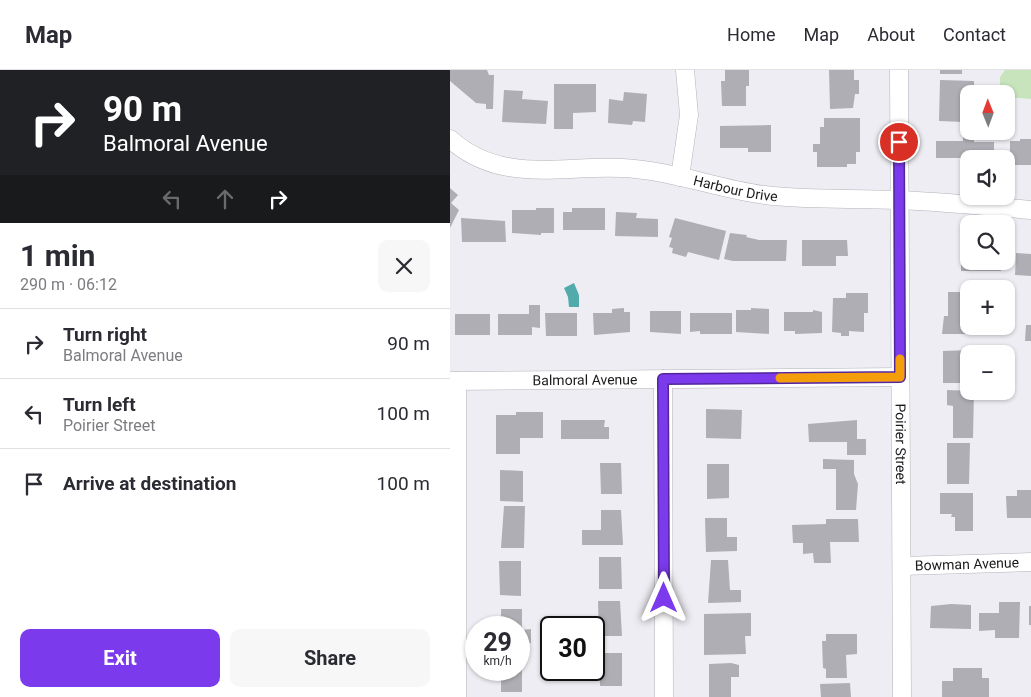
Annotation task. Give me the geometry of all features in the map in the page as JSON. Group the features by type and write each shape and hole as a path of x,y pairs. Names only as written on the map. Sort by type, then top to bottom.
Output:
{"street":[{"path":"680,177 689,115 686,70"},
{"name":"Poirier Street","path":"899,70 898,200 902,697"},
{"name":"Harbour Drive","path":"450,139 472,156 502,168 523,170 624,168 680,177 772,196 898,200 1031,210"},
{"name":"Balmoral Avenue","path":"454,381 900,377"},
{"path":"663,379 664,697"},
{"path":"454,381 457,697"},
{"name":"Bowman Avenue","path":"902,566 1031,562"}],"green space":[{"path":"1005,70 1031,70 1031,99 1015,98 1015,85 1000,85 1000,77"}],"water":[{"path":"574,283 579,295 579,307 569,307 568,297 564,288"}],"building":[{"path":"450,70 487,70 489,75 494,75 493,109 486,109 486,104 476,103 450,81"},
{"path":"725,70 749,70 749,86 746,86 746,106 722,106 721,81 725,81"},
{"path":"829,70 854,70 854,80 859,80 859,94 855,94 853,108 830,109"},
{"path":"940,70 962,70 962,74 940,74"},
{"path":"940,80 974,81 974,85 960,85 960,122 939,121"},
{"path":"554,84 596,84 596,112 573,113 573,129 554,129"},
{"path":"504,90 523,91 522,99 548,101 546,124 502,122"},
{"path":"624,92 647,94 645,122 633,121 632,125 608,123 609,99 623,101"},
{"path":"824,118 860,118 860,152 856,152 856,164 847,164 847,167 817,167 817,152 813,152 813,144 820,144 820,127 824,127"},
{"path":"771,125 771,152 748,152 748,148 720,148 720,126"},
{"path":"1020,139 1031,139 1031,165 1015,165 1015,150 1010,150 1010,141 1020,141"},
{"path":"936,141 994,142 994,150 960,150 960,158 936,158"},
{"path":"450,188 458,195 451,203 459,210 450,228"},
{"path":"536,208 554,208 554,233 541,233 541,235 512,233 512,210 536,210"},
{"path":"572,208 605,208 605,230 563,230 563,212 572,212"},
{"path":"616,212 637,213 636,218 658,219 658,237 615,236"},
{"path":"461,218 505,221 506,242 462,242"},
{"path":"675,218 726,231 719,260 688,252 686,257 672,253 673,248 669,247 672,238 669,237"},
{"path":"730,233 747,235 746,237 759,240 787,240 786,261 733,261 724,259"},
{"path":"802,240 847,240 848,256 836,256 836,266 802,266"},
{"path":"1016,253 1031,254 1031,276 1015,275"},
{"path":"961,270 1001,270 1001,271"},
{"path":"948,292 960,292 960,334 942,334 944,316 948,316"},
{"path":"846,293 868,293 868,313 864,313 864,332 849,331 849,336 841,336 841,333 832,332 833,298 846,298"},
{"path":"529,305 540,305 540,328 532,327 532,335 498,335 498,314 529,314"},
{"path":"624,308 624,312 630,312 630,332 594,335 593,313 612,313 612,309"},
{"path":"751,308 769,309 769,334 736,332 736,310 751,310"},
{"path":"813,310 822,312 822,333 795,334 795,331 784,331 784,312 813,312"},
{"path":"650,311 681,311 681,334 650,332"},
{"path":"545,313 577,313 577,336 546,336"},
{"path":"690,313 732,313 732,334 700,334 700,331 690,332"},
{"path":"455,314 490,314 490,335 455,335"},
{"path":"1026,325 1031,325 1031,341 1025,341"},
{"path":"960,350 960,383 943,383 943,351"},
{"path":"947,390 960,390 960,400 974,400 973,438 953,438 953,406 947,405"},
{"path":"706,409 742,410 741,439 706,438"},
{"path":"516,412 543,412 543,438 520,438 520,454 496,454 496,415 516,415"},
{"path":"561,420 605,420 604,427 609,427 609,439 561,439"},
{"path":"857,420 857,439 866,439 866,455 847,455 847,442 809,442 808,424"},
{"path":"947,443 970,443 969,484 947,484"},
{"path":"823,459 854,460 854,474 858,484 856,510 836,510 836,469 823,469"},
{"path":"600,463 621,463 622,494 601,494"},
{"path":"707,464 729,464 729,498 707,499"},
{"path":"500,470 523,471 523,502 500,501"},
{"path":"1017,490 1031,490 1031,518 1007,518 1006,496 1017,496"},
{"path":"940,493 973,493 973,531 955,531 955,517 951,517 952,514 940,514"},
{"path":"504,506 525,506 524,548 501,548"},
{"path":"601,510 621,510 623,545 582,545 582,530 601,530"},
{"path":"705,518 727,518 727,537 737,537 737,551 706,552"},
{"path":"826,519 858,519 859,542 830,542 831,563 814,563 813,553 803,554 803,543 793,543 792,525 826,524"},
{"path":"599,557 621,557 622,589 599,589"},
{"path":"711,560 728,560 730,590 741,590 741,602 708,603"},
{"path":"499,561 521,561 521,596 500,595"},
{"path":"598,601 620,601 622,636 605,636 605,616 598,616"},
{"path":"999,602 1020,602 1019,638 995,638 995,630 979,631 979,613 999,613"},
{"path":"971,605 971,629 930,628 931,606"},
{"path":"1029,606 1031,606 1031,625 1029,625"},
{"path":"501,609 522,609 522,616 501,616"},
{"path":"751,613 751,636 745,636 746,654 704,655 704,614"},
{"path":"826,634 857,634 857,654 846,655 847,678 826,678 826,669 823,668 822,641 826,641"},
{"path":"605,653 622,653 622,686 600,686 600,681 605,681"},
{"path":"731,663 739,665 739,677 731,677 731,697 709,697 709,664"},
{"path":"953,668 982,668 982,678 989,678 989,697 942,697 942,681 953,681"},
{"path":"501,681 522,681 522,692 501,692"},
{"path":"850,683 851,697 821,697 820,684"}],"slow traffic":[{"path":"780,378 900,377 900,359"}],"route":[{"path":"664,598 663,379 900,377 899,142"}]}
